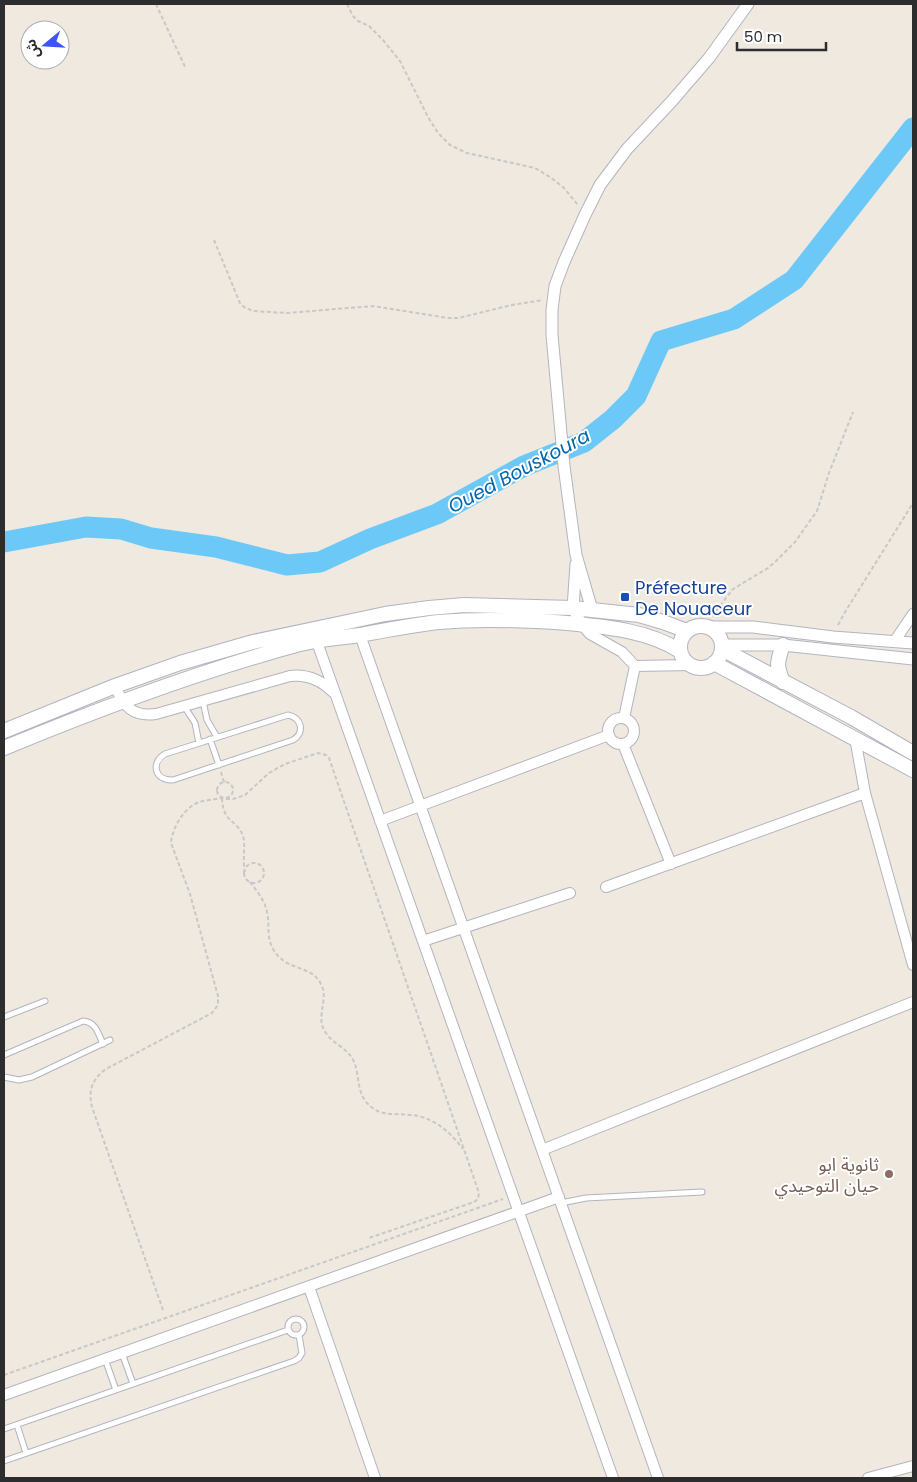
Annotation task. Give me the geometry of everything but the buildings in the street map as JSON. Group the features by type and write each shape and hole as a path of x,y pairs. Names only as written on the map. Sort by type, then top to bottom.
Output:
{"main road":[{"path":"4,731 115,686 180,663 252,642 385,614 464,605 573,608 639,615 686,631"},
{"path":"4,748 90,712 192,676 302,644 438,622 468,620 547,622 624,630 660,641 680,651"},
{"path":"695,626 708,627 718,634 722,647 718,659 703,668 691,665 686,662 680,651 682,637 686,631 695,626"},
{"path":"783,645 777,668 783,682"},
{"path":"722,647 913,753"},
{"path":"714,663 913,770"}],"street":[{"path":"592,610 576,555 564,466 563,437 554,364 553,299 564,262 600,186 617,162 709,58 748,4"},
{"path":"576,555 573,608 582,625 590,634 622,652 636,666 691,665"},
{"path":"894,642 913,614"},
{"path":"708,627 753,628 913,643"},
{"path":"360,634 658,1478"},
{"path":"317,642 612,1478"},
{"path":"722,647 783,645 913,659"},
{"path":"624,718 636,666"},
{"path":"115,686 121,701 136,713 146,715 156,714 298,675 322,682 334,693"},
{"path":"624,718 632,723 634,731 631,740 623,744 614,742 608,730 612,722 624,718"},
{"path":"380,821 609,735"},
{"path":"855,738 865,794 913,965"},
{"path":"623,744 671,864"},
{"path":"606,887 865,794"},
{"path":"423,942 570,893"},
{"path":"542,1150 913,1002"},
{"path":"4,1395 518,1212 560,1200"},
{"path":"309,1287 375,1478"},
{"path":"868,1478 913,1466"}],"lane":[{"path":"203,700 207,720 217,737"},
{"path":"184,706 195,723 199,743"},
{"path":"288,715 298,719 301,728 297,737 293,740 173,780 162,778 158,773 156,768 160,757 217,737 288,715"},
{"path":"210,739 219,765"},
{"path":"4,1017 45,1001"},
{"path":"4,1055 83,1021 94,1026 102,1044"},
{"path":"4,1077 20,1080 32,1078 110,1040"},
{"path":"560,1200 702,1192"},
{"path":"288,1330 290,1321 296,1318 299,1319 304,1327 299,1335"},
{"path":"288,1330 293,1334 299,1335"},
{"path":"4,1429 288,1330"},
{"path":"4,1461 294,1361 302,1353 299,1335"},
{"path":"122,1353 133,1384"},
{"path":"105,1359 116,1390"},
{"path":"16,1425 26,1453"}],"path":[{"path":"156,4 186,69"},
{"path":"347,4 353,16 358,21 369,26 384,40 400,61 428,117 438,133 450,145 467,153 535,168 562,187 585,215"},
{"path":"214,240 240,303 253,311 286,313 373,306 453,318 512,305 553,299"},
{"path":"708,627 732,590 776,561 795,542 817,510 852,412"},
{"path":"833,637 845,612 913,503"},
{"path":"163,1310 92,1107 90,1092 95,1079 106,1069 212,1013 218,1005 218,996 190,894 171,843 180,818 196,803 223,798 232,795 232,788 227,782 220,783 216,793 223,798 239,798 245,795 269,773 285,764 318,753 329,758 479,1193 476,1201 369,1238"},
{"path":"223,798 226,817 243,835 244,876 264,902 268,913 268,937 272,949 290,965 316,976 321,983 324,991 321,1016 322,1025 331,1040 351,1056 358,1072 359,1089 363,1097 375,1110 383,1113 413,1115 436,1122 465,1151"},
{"path":"245,872 246,868 254,864 261,867 263,871 262,879 254,883 250,882"},
{"path":"4,1375 513,1196"}],"waterway":[{"name":"Oued Bouskoura","path":"4,542 86,527 121,529 151,538 216,547 287,565 320,562 370,539 437,514 524,466 584,442 613,419 636,396 661,341 734,319 794,280 913,128"}],"place":[{"name":"Préfecture De Nouaceur","path":"625,597"},
{"name":"ثانوية ابو حيان التوحيدي","path":"889,1174"}]}
